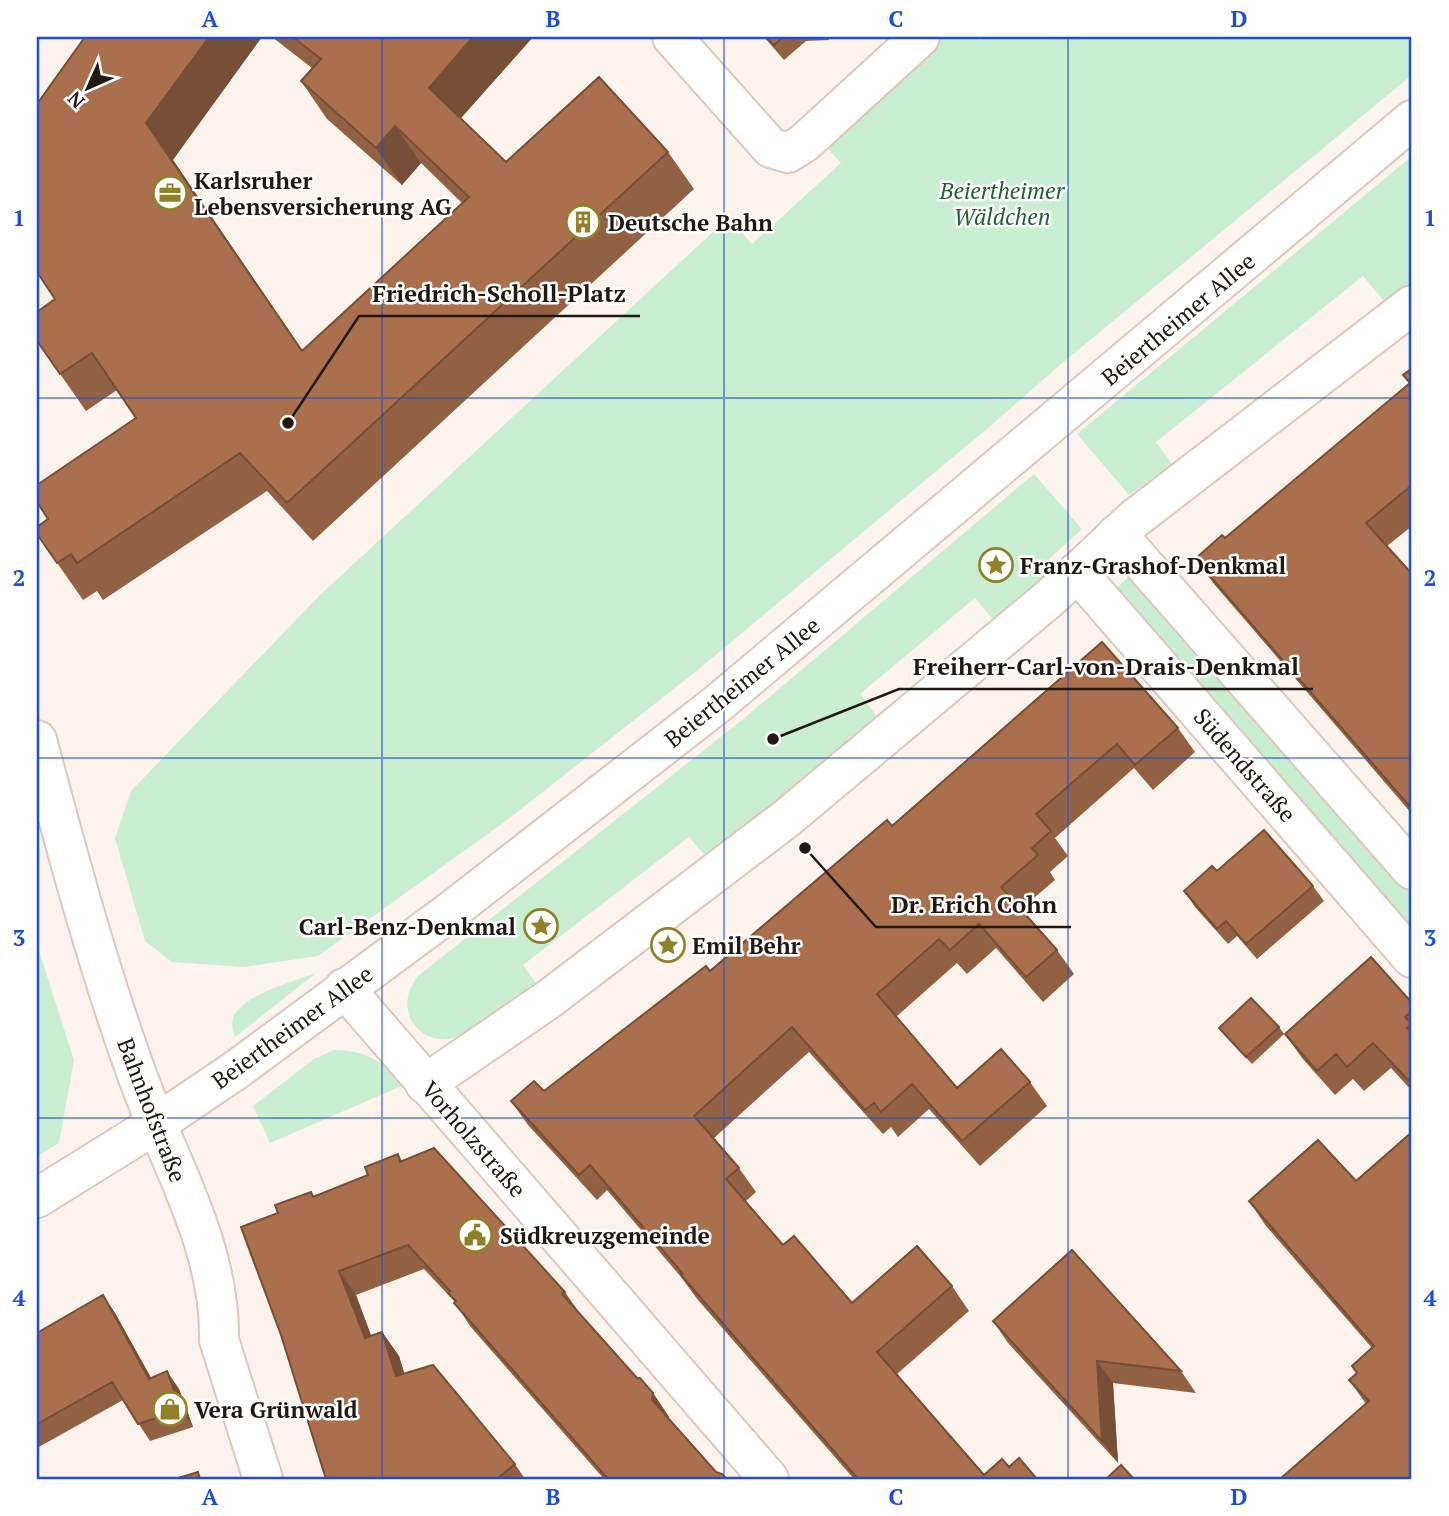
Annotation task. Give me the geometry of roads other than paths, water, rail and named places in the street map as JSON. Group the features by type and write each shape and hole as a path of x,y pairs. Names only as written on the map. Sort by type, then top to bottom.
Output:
{"street":[{"path":"672,37 771,148 788,153 804,143 920,37"},
{"name":"Beiertheimer Allee","path":"37,1198 156,1124 236,1070 451,911 716,705 1412,120"},
{"path":"425,1084 549,999 787,818 1064,584 1133,519 1412,305"},
{"path":"1117,534 1412,870"},
{"name":"Südendstraße","path":"1064,584 1412,958"},
{"name":"Bahnhofstraße","path":"37,740 117,1019 194,1215 214,1279 220,1316 219,1340 263,1479"},
{"name":"Vorholzstraße","path":"344,988 769,1479"}],"place":[{"name":"Karlsruher Lebensversicherung AG","path":"170,193"},
{"name":"Deutsche Bahn","path":"583,222"},
{"name":"Friedrich-Scholl-Platz","path":"288,423"},
{"name":"Franz-Grashof-Denkmal","path":"996,565"},
{"name":"Freiherr-Carl-von-Drais-Denkmal","path":"773,739"},
{"name":"Dr. Erich Cohn","path":"805,848"},
{"name":"Carl-Benz-Denkmal","path":"541,926"},
{"name":"Emil Behr","path":"668,945"},
{"name":"Südkreuzgemeinde","path":"475,1235"},
{"name":"Vera Grünwald","path":"170,1409"}],"park label":[{"name":"Beiertheimer Wäldchen","path":"1002,203"}]}
